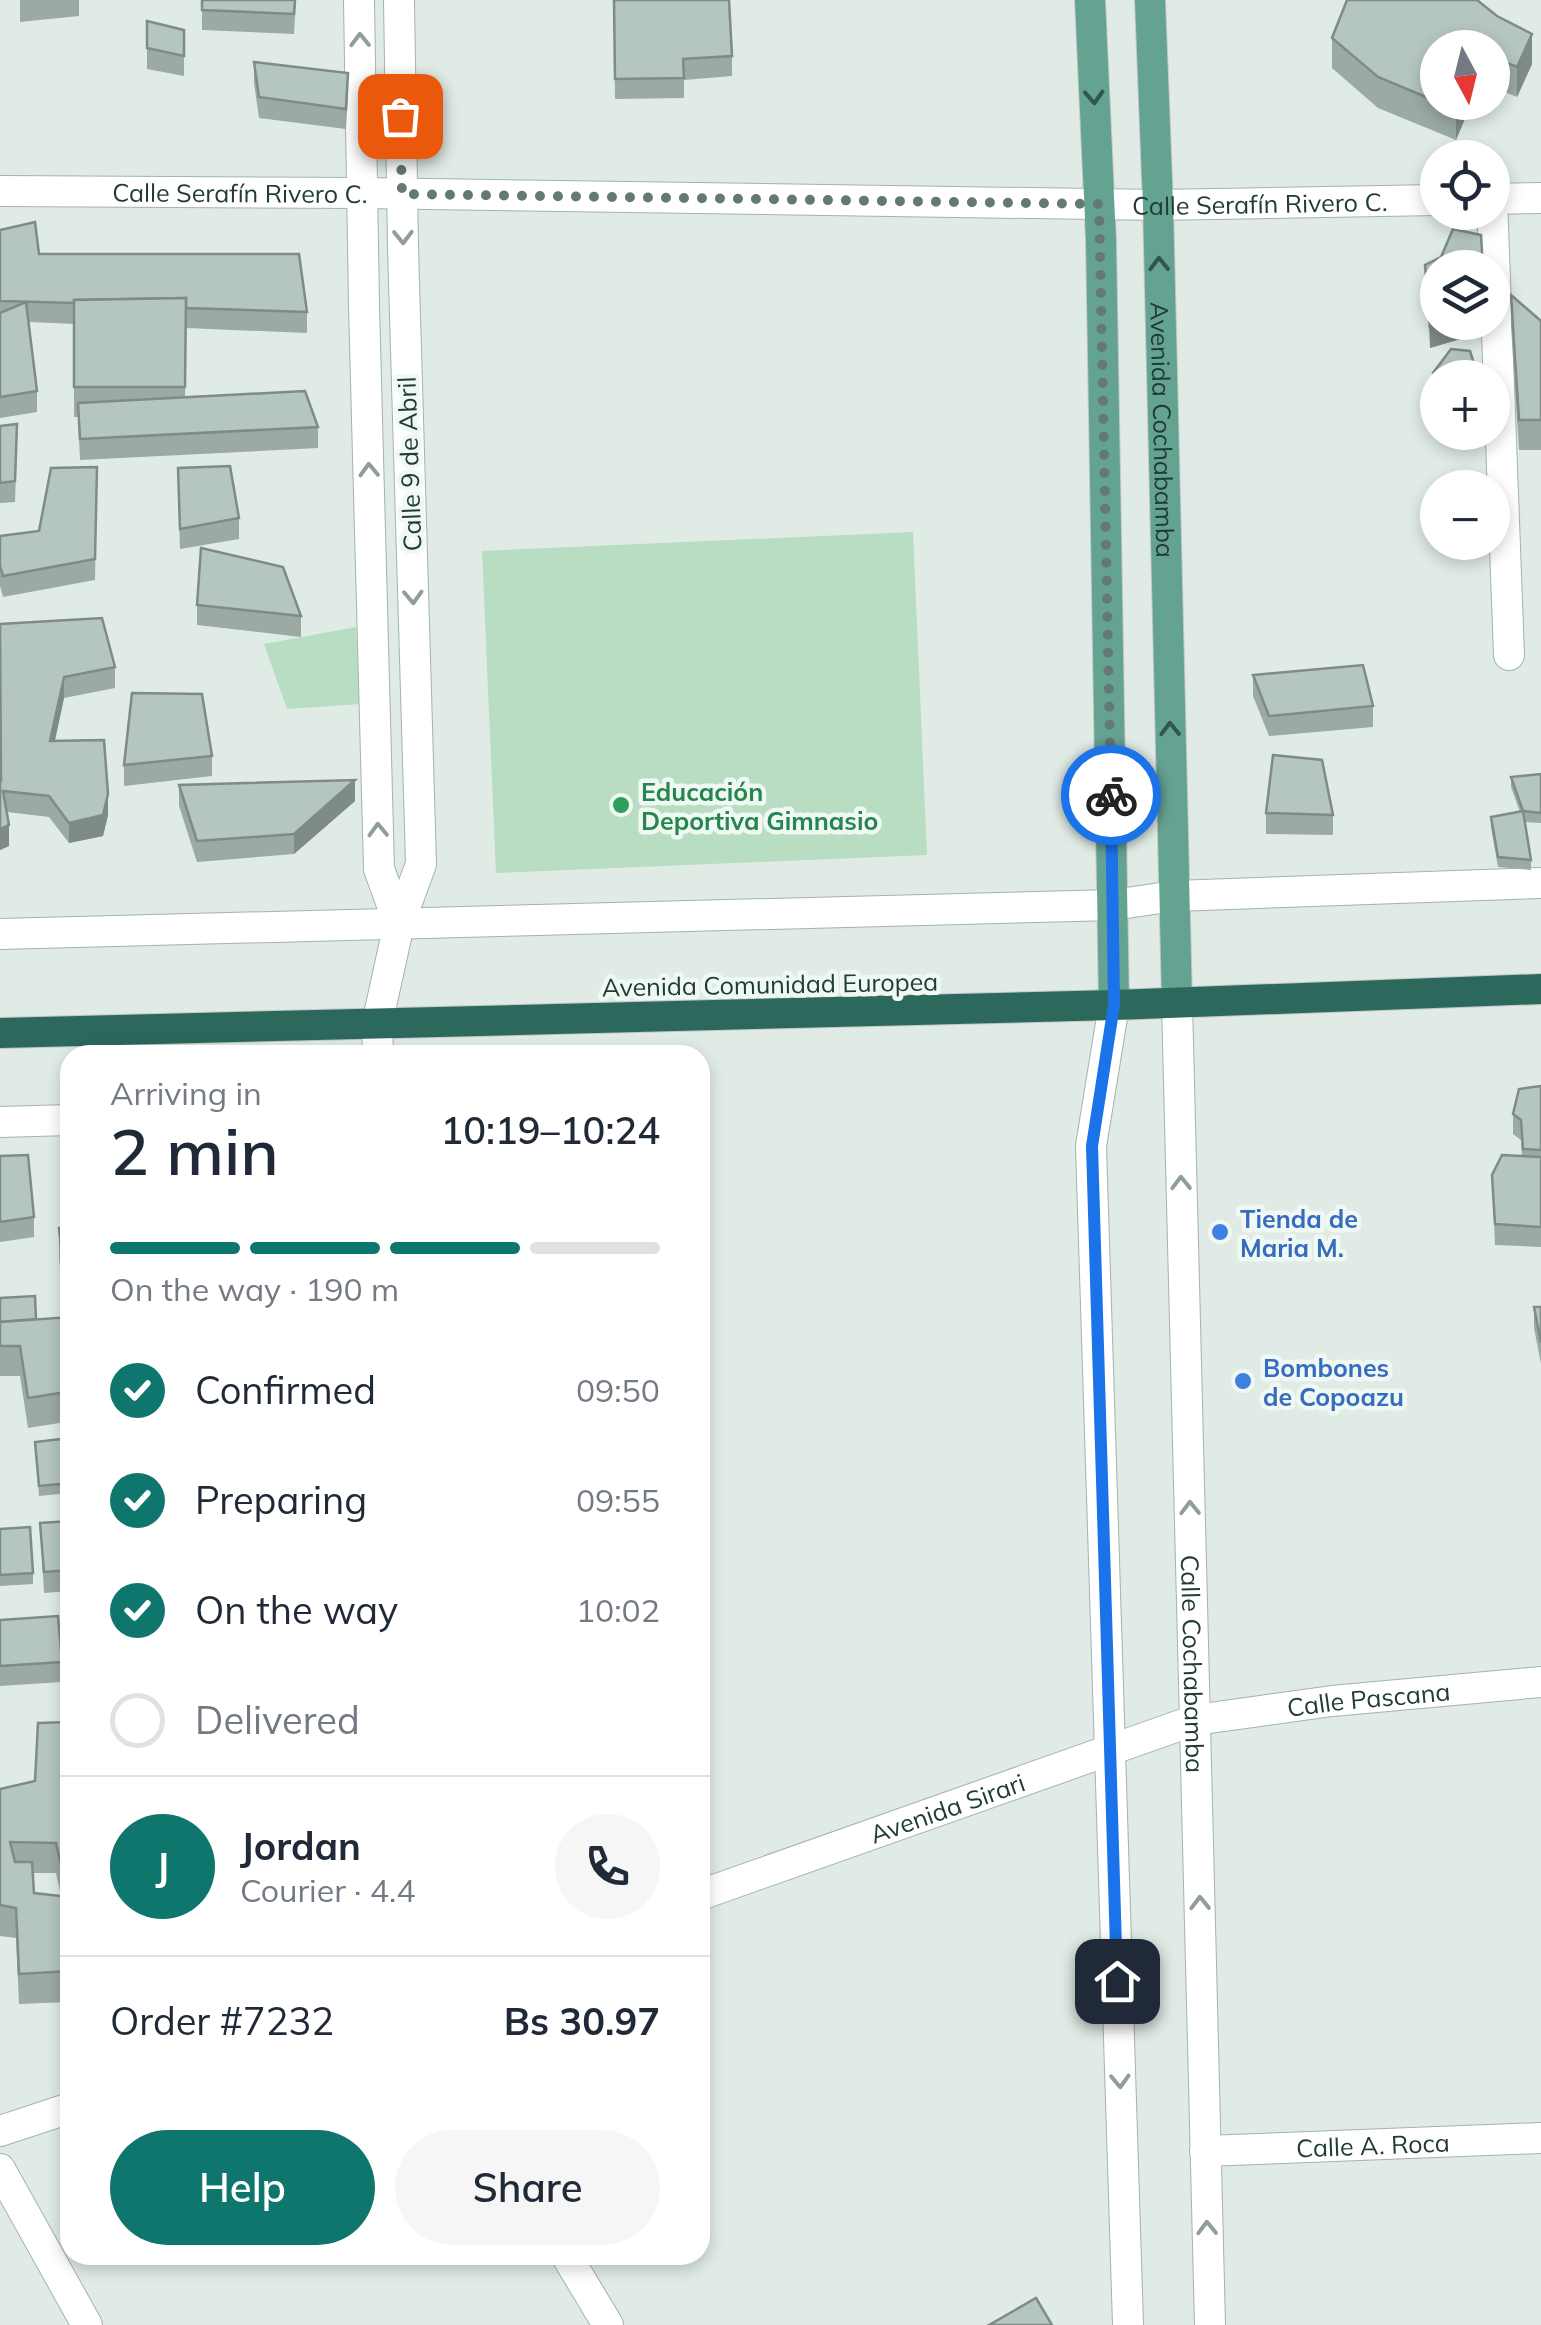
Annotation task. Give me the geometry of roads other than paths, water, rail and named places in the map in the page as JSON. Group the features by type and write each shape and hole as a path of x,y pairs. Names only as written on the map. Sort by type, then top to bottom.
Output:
{"highway":[{"name":"Avenida Comunidad Europea","path":"0,1033 1114,1005 1541,989"}],"main road":[{"path":"1090,0 1099,204 1114,1005"},
{"name":"Avenida Cochabamba","path":"1150,0 1176,1002"}],"street":[{"name":"Calle 9 de Abril","path":"359,0 379,869 399,924"},
{"name":"Calle 9 de Abril","path":"378,1045 377,1024 399,924 420,864 399,0"},
{"name":"Calle Serafín Rivero C.","path":"0,192 362,193 1158,205 1420,200"},
{"path":"1510,199 1541,198"},
{"path":"1493,230 1508,654"},
{"path":"0,934 1112,905 1174,896 1541,883"},
{"name":"Calle Cochabamba","path":"1176,1002 1210,2325"},
{"path":"1114,1005 1092,1146 1128,2325"},
{"path":"0,1122 60,1120"},
{"name":"Calle Pascana","path":"1195,1720 1332,1701 1541,1682"},
{"name":"Avenida Sirari","path":"710,1891 1195,1720"},
{"path":"0,2131 60,2111"},
{"name":"Calle A. Roca","path":"1206,2151 1541,2138"},
{"path":"0,2169 87,2325"},
{"path":"572,2265 608,2325"}],"place":[{"name":"Educación Deportiva Gimnasio","path":"621,805"},
{"name":"Tienda de Maria M.","path":"1220,1232"},
{"name":"Bombones de Copoazu","path":"1243,1381"}]}
